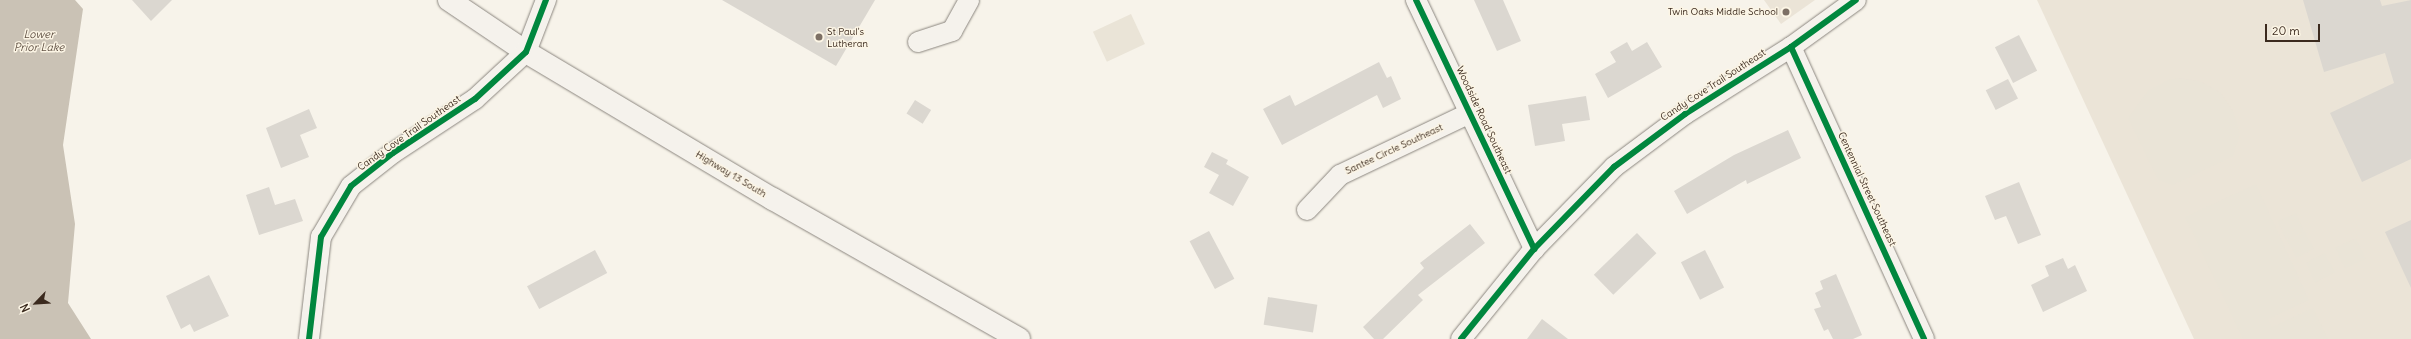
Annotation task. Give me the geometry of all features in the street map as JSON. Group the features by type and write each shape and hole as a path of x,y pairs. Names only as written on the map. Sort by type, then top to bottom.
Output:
{"main road":[{"name":"Highway 13 South","path":"449,0 526,52 773,199 1019,339"}],"street":[{"path":"526,52 546,0"},
{"path":"918,42 952,31 969,0"},
{"name":"Woodside Road Southeast","path":"1416,0 1534,249"},
{"name":"Candy Cove Trail Southeast","path":"1461,339 1534,249 1614,167 1685,114 1791,47 1856,0"},
{"name":"Centennial Street Southeast","path":"1791,47 1924,339"},
{"name":"Candy Cove Trail Southeast","path":"309,339 322,237 351,186 393,153 475,99 526,52"},
{"name":"Santee Circle Southeast","path":"1307,210 1340,175 1470,113"}],"shaded area":[{"name":"Twin Oaks Middle School","path":"1764,0 1815,0 1781,24"},
{"path":"2037,0 2411,0 2411,339 2194,339"},
{"path":"1131,14 1145,44 1107,62 1093,32"},
{"path":"2179,78 2200,81 2221,93 2233,111 2240,134 2233,156 2173,185 2158,180 2128,118 2148,91 2167,80"},
{"path":"2256,184 2309,300 2268,319 2272,327 2313,308 2328,339 2243,339 2185,217"},
{"path":"2296,213 2304,231 2286,239 2278,221"},
{"path":"2305,231 2314,249 2296,258 2287,240"},
{"path":"2356,238 2366,259 2345,269 2335,248"},
{"path":"2325,253 2335,273 2315,283 2305,263"}],"water":[{"name":"Lower Prior Lake","path":"0,0 75,0 83,9 63,145 75,224 68,303 91,339 0,339"}],"building":[{"path":"132,0 172,0 151,21"},
{"name":"St Paul's Lutheran","path":"722,0 875,0 836,66"},
{"path":"1474,0 1503,0 1521,41 1497,51"},
{"path":"2303,0 2380,0 2382,6 2411,0 2411,159 2362,182 2330,113 2394,83 2385,53 2324,72"},
{"path":"2019,35 2037,71 2013,83 1995,47"},
{"path":"1627,42 1632,51 1647,42 1662,67 1608,98 1595,74 1616,62 1610,52"},
{"path":"1379,62 1387,78 1391,76 1401,99 1383,108 1377,95 1282,145 1263,109 1290,95 1295,106"},
{"path":"2008,79 2018,99 1996,110 1986,90"},
{"path":"1586,96 1590,120 1562,124 1565,141 1535,146 1528,105"},
{"path":"915,100 931,110 923,124 907,114"},
{"path":"309,109 317,128 300,135 309,157 281,168 266,128"},
{"path":"1788,130 1801,158 1747,184 1746,180 1687,214 1674,191 1734,155"},
{"path":"1212,152 1228,160 1226,164 1249,177 1233,206 1209,193 1219,175 1204,167"},
{"path":"2019,182 2041,235 2018,244 2006,216 1995,220 1985,196"},
{"path":"269,187 275,205 295,199 303,221 259,235 246,195"},
{"path":"2411,220 2411,288 2385,232"},
{"path":"1470,224 1485,243 1418,295 1423,300 1383,339 1374,339 1363,327 1424,268 1420,263"},
{"path":"1209,231 1234,279 1215,289 1190,241"},
{"path":"1637,233 1656,253 1613,295 1594,275"},
{"path":"595,250 607,273 539,309 527,286"},
{"path":"1705,250 1724,287 1700,300 1681,262"},
{"path":"2063,258 2068,269 2075,265 2087,291 2043,312 2031,285 2049,276 2045,266"},
{"path":"1836,274 1862,335 1853,339 1833,339 1828,329 1824,331 1814,309 1821,307 1815,293 1823,289 1820,281"},
{"path":"209,275 229,316 194,332 190,324 181,329 166,296"},
{"path":"1268,297 1317,305 1313,332 1264,325"},
{"path":"1542,319 1568,339 1527,339"}],"cycle path":[{"path":"309,339 321,237 351,186 393,153 475,99 526,52 546,0"},
{"path":"1416,0 1534,249"},
{"path":"1461,339 1534,249 1614,167 1685,114 1791,47 1856,0"},
{"path":"1791,47 1924,339"}],"place":[{"name":"Twin Oaks Middle School","path":"1786,12"},
{"name":"St Paul's Lutheran","path":"819,37"}]}
